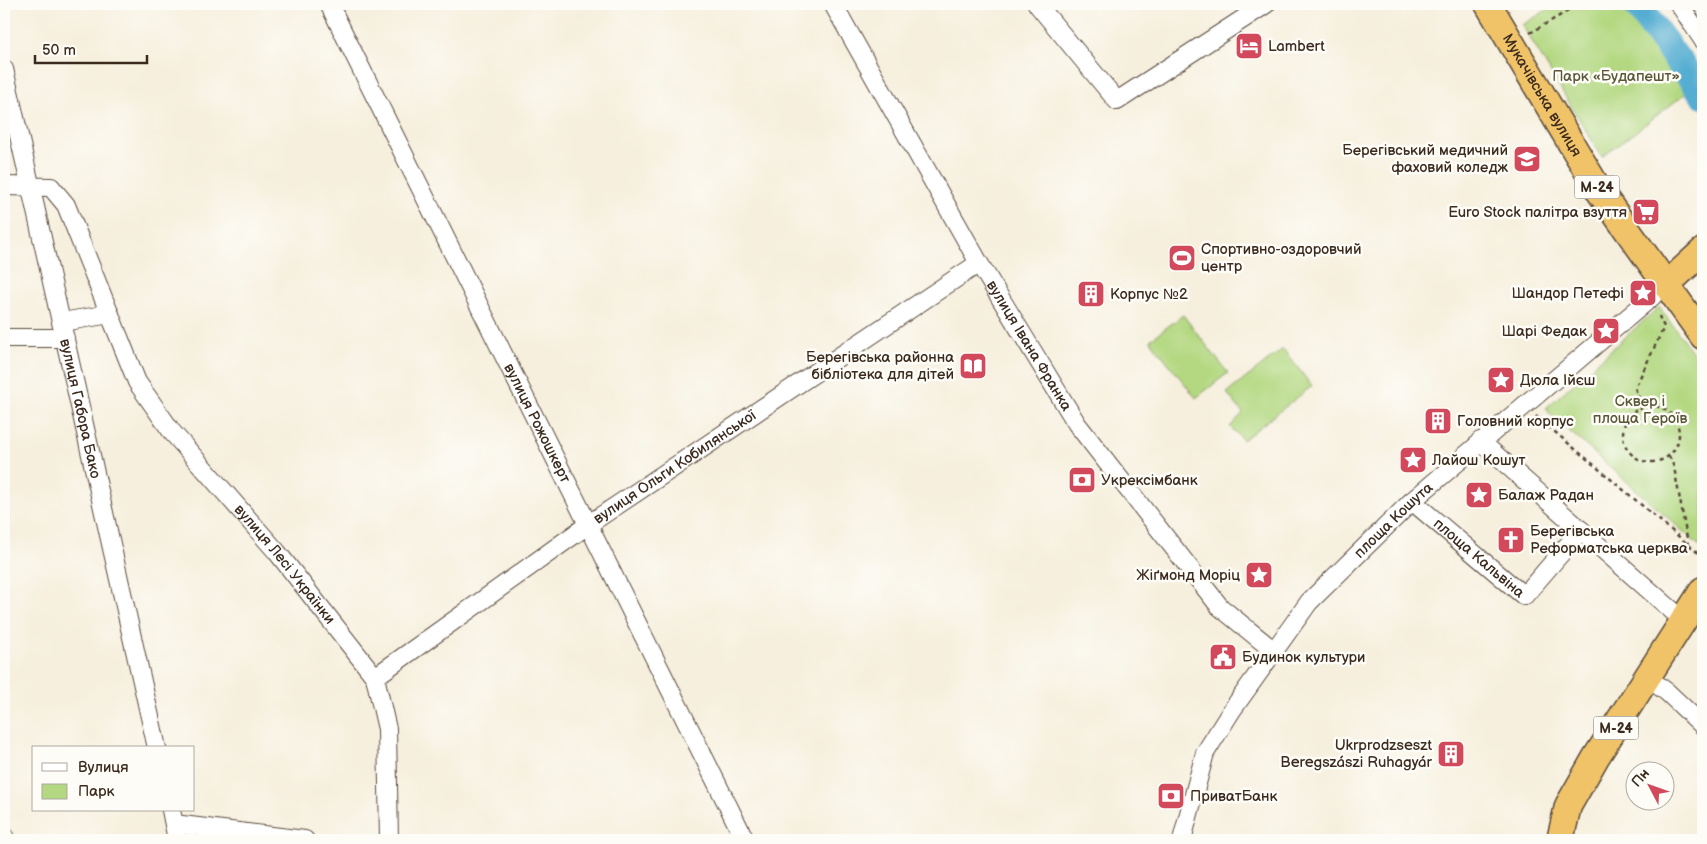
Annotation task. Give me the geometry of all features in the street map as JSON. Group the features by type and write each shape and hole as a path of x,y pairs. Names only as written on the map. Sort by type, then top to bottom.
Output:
{"highway":[{"name":"Мукачівська вулиця","path":"1488,4 1660,291"},
{"path":"1660,291 1703,251"},
{"name":"М-24","path":"1660,291 1703,336"},
{"name":"М-24","path":"1560,840 1568,806 1596,757 1703,590"}],"street":[{"name":"вулиця Рожошкерт","path":"329,4 746,840"},
{"name":"вулиця Івана Франка","path":"833,4 979,263 1077,424 1206,591 1220,607 1274,651"},
{"path":"1037,4 1117,101 1266,4"},
{"path":"1679,4 1703,40"},
{"name":"вулиця Габора Бако","path":"4,69 157,746"},
{"name":"вулиця Лесі Українки","path":"4,186 31,185 51,187 66,205 137,382 172,432 277,552 375,677 387,729 389,840"},
{"name":"вулиця Ольги Кобилянської","path":"375,677 588,524 979,263"},
{"name":"площа Кошута","path":"1182,840 1205,753 1232,710 1310,602 1412,501 1480,441 1660,291"},
{"path":"4,338 64,330 110,314"},
{"path":"1480,441 1684,621"},
{"name":"площа Кальвіна","path":"1412,501 1524,596 1581,530"},
{"path":"1648,678 1703,726"},
{"path":"174,825 305,840"},
{"path":"4,836 5,840"}],"path":[{"path":"1512,44 1580,4"},
{"path":"1621,10 1630,4"},
{"path":"1642,407 1636,388 1664,327 1658,314"},
{"path":"1526,403 1538,419 1703,557"},
{"path":"1642,407 1660,408 1675,420 1679,439 1669,456 1653,462 1644,462 1636,458 1624,444 1623,426 1634,412 1642,407"},
{"path":"1669,456 1674,467 1688,544"}],"green space":[{"name":"Парк «Будапешт»","path":"1557,4 1629,4 1693,88 1602,157 1522,25"},
{"name":"Сквер і площа Героїв","path":"1659,307 1703,366 1703,549 1550,414 1546,408"},
{"path":"1183,315 1228,373 1196,398 1150,340"},
{"path":"1283,349 1312,386 1243,440 1230,427 1243,413 1227,393"}],"waterway":[{"path":"1636,4 1703,94"}],"place":[{"name":"Lambert","path":"1249,46"},
{"name":"Берегівський медичний фаховий коледж","path":"1527,159"},
{"name":"Euro Stock палітра взуття","path":"1646,212"},
{"name":"Спортивно-оздоровчий центр","path":"1182,258"},
{"name":"Шандор Петефі","path":"1643,293"},
{"name":"Корпус №2","path":"1091,294"},
{"name":"Шарі Федак","path":"1606,331"},
{"name":"Берегівська районна бібліотека для дітей","path":"973,366"},
{"name":"Дюла Ійєш","path":"1501,380"},
{"name":"Головний корпус","path":"1438,421"},
{"name":"Лайош Кошут","path":"1413,460"},
{"name":"Укрексімбанк","path":"1082,480"},
{"name":"Балаж Радан","path":"1479,495"},
{"name":"Берегівська Реформатська церква","path":"1511,540"},
{"name":"Жіґмонд Моріц","path":"1259,575"},
{"name":"Будинок культури","path":"1223,657"},
{"name":"Ukrprodzseszt Beregszászi Ruhagyár","path":"1451,754"},
{"name":"ПриватБанк","path":"1171,796"}]}
